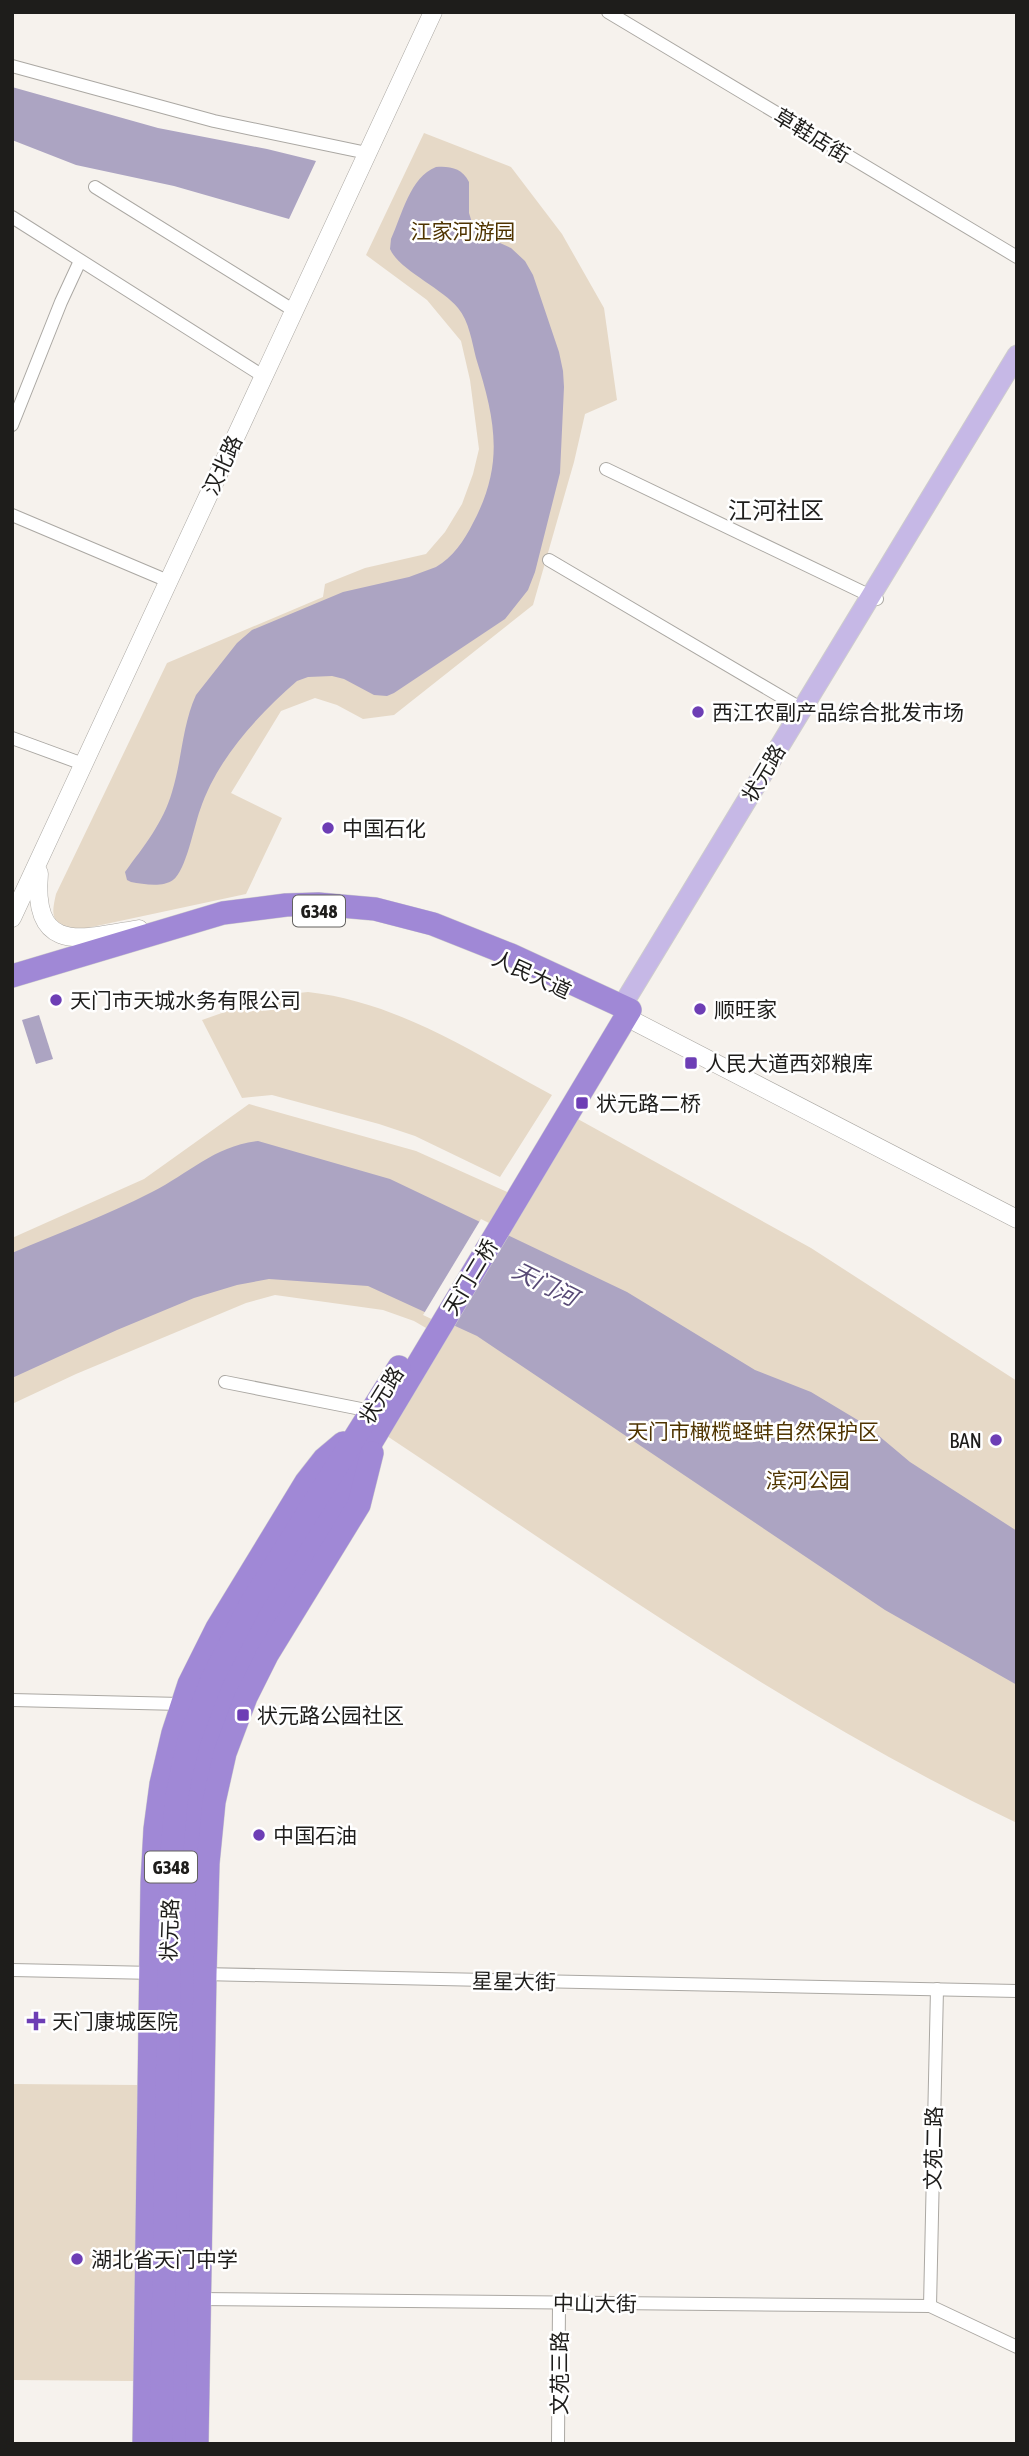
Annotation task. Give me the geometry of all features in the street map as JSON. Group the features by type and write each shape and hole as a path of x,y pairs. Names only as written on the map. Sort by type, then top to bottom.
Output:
{"highway":[{"name":"人民大道","path":"12,976 194,919 232,911 318,904 375,909 468,936 624,1011"},
{"name":"人民大道","path":"12,989 219,924 281,912 340,911 379,915 433,930 624,1011"},
{"name":"状元路","path":"513,1193 624,1011"},
{"name":"天门二桥","path":"415,1355 513,1193"},
{"name":"状元路","path":"177,2444 181,2299 177,1973 171,1863 175,1816 190,1738 212,1679 250,1605 415,1355"},
{"name":"状元路","path":"177,1973 188,1890 192,1832 206,1796 212,1734 253,1640 369,1424"},
{"path":"197,2444 181,2299 177,1973 153,1856 161,1784 181,1704 217,1628 306,1482 324,1459 369,1424"},
{"path":"161,1784 175,1816"},
{"path":"144,2444 177,1973 208,1877 206,1796"},
{"path":"188,1890 208,1877"},
{"name":"状元路","path":"161,2444 181,2299"}],"main road":[{"name":"汉北路","path":"12,918 433,12"},
{"name":"状元路","path":"624,1011 802,709 875,598 1017,355"},
{"name":"状元路","path":"624,1011 875,598 1017,373"},
{"path":"39,863 39,904 48,925 61,935 95,937 194,919"},
{"name":"人民大道","path":"624,1011 1017,1210"},
{"name":"人民大道","path":"624,1011 1017,1219"}],"street":[{"name":"草鞋店街","path":"608,12 1017,257"},
{"path":"12,66 214,121 368,153"},
{"path":"95,187 293,310"},
{"path":"12,217 263,376"},
{"path":"12,425 80,261"},
{"path":"606,469 875,598"},
{"path":"12,515 168,581"},
{"path":"549,560 802,709"},
{"path":"12,738 83,764"},
{"path":"225,1382 369,1424"},
{"path":"12,1700 181,1704"},
{"name":"星星大街","path":"12,1970 1017,1991"},
{"name":"文苑二路","path":"930,2306 937,1989"},
{"name":"中山大街","path":"181,2299 930,2306 1017,2347"},
{"name":"文苑三路","path":"558,2444 559,2303"}],"green space":[{"name":"江家河游园","path":"424,133 511,167 562,234 604,308 617,400 585,414 533,605 394,715 363,719 337,705 315,698 281,711 231,793 282,818 246,894 73,931 60,925 54,917 56,894 167,663 323,597 325,584 365,568 426,554 445,532 462,504 479,449 470,380 461,341 427,300 366,255"},
{"path":"308,992 373,1006 404,1018 434,1031 552,1095 500,1177 415,1136 379,1124 272,1095 242,1098 202,1020 270,996"},
{"name":"天门市橄榄蛏蚌自然保护区","path":"249,1104 416,1151 527,1201 576,1118 811,1248 1017,1381 1017,1823 934,1782 774,1690 695,1641 387,1436 445,1339 414,1321 383,1310 275,1295 246,1303 76,1374 12,1404 12,1238 144,1179"},
{"name":"湖北省天门中学","path":"12,2084 138,2085 134,2381 12,2380"}],"water":[{"path":"12,87 158,128 316,161 289,219 174,186 76,165 12,140"},
{"path":"436,167 455,169 466,177 469,182 469,213 474,229 511,248 525,261 533,275 559,352 564,387 560,473 528,590 505,619 387,696 374,695 344,679 332,676 308,677 297,681 253,724 217,773 207,791 178,875 163,884 131,882 127,880 125,872 152,834 168,803 196,695 237,643 252,630 343,592 409,577 436,567 462,542 483,501 490,480 494,441 488,401 467,325 462,313 451,301 402,264 390,249 391,239 413,188 427,172"},
{"path":"39,1015 53,1059 36,1064 22,1020"},
{"name":"天门市橄榄蛏蚌自然保护区","path":"258,1141 390,1179 627,1292 755,1370 811,1392 866,1425 910,1462 1017,1531 1017,1685 885,1610 477,1336 368,1286 269,1279 237,1285 194,1298 12,1378 12,1253 166,1185 228,1148"}],"pier":[{"path":"481,1219 507,1232 451,1328 423,1315"}],"place":[{"name":"西江农副产品综合批发市场","path":"698,712"},
{"name":"中国石化","path":"328,828"},
{"name":"天门市天城水务有限公司","path":"56,1000"},
{"name":"顺旺家","path":"700,1009"},
{"name":"人民大道西郊粮库","path":"691,1063"},
{"name":"状元路二桥","path":"582,1103"},
{"name":"BAN","path":"996,1440"},
{"name":"状元路公园社区","path":"243,1715"},
{"name":"中国石油","path":"259,1835"},
{"name":"天门康城医院","path":"36,2021"},
{"name":"湖北省天门中学","path":"77,2259"}],"district":[{"name":"江河社区","path":"776,510"}],"water label":[{"name":"天门河","path":"545,1284"}],"park label":[{"name":"滨河公园","path":"808,1480"}]}
